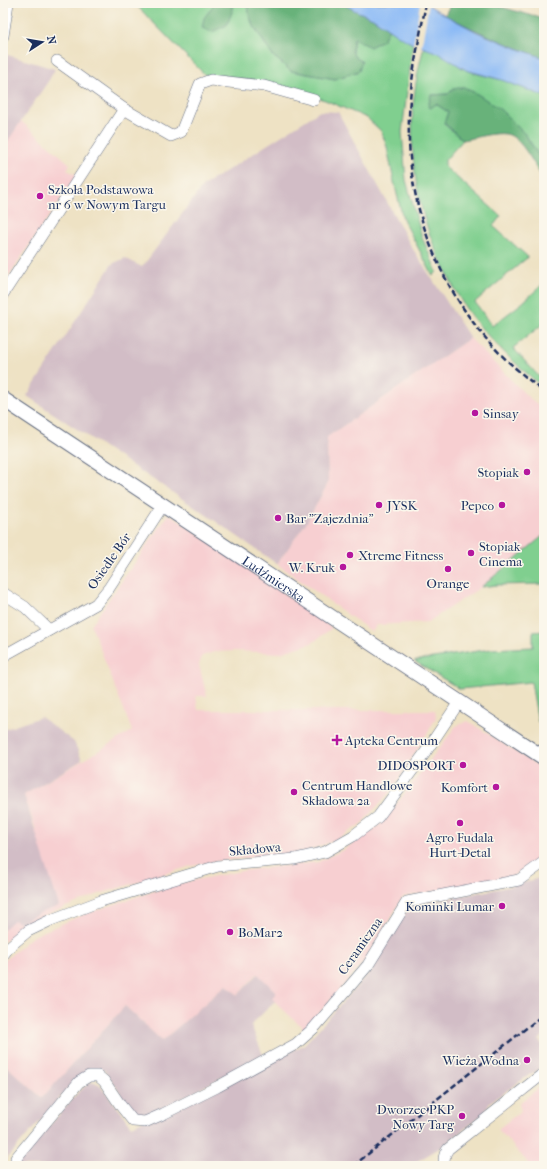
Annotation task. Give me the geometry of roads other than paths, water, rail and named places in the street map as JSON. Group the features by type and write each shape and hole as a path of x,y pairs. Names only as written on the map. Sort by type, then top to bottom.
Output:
{"main road":[{"name":"Ludźmierska","path":"3,399 544,758"}],"street":[{"path":"3,36 8,3"},
{"path":"57,61 124,109 171,136 181,132 200,84 211,80 264,86 314,100"},
{"path":"3,294 124,109"},
{"name":"Osiedle Bór","path":"3,656 96,604 109,588 163,505"},
{"path":"3,593 25,607 49,630"},
{"name":"Składowa","path":"3,955 28,931 51,920 101,901 218,866 295,859 326,852 353,836 378,817 425,754 459,702"},
{"name":"Ceramiczna","path":"17,1166 16,1158 79,1082 89,1076 98,1076 104,1081 133,1121 145,1122 217,1087 296,1044 314,1028 368,965 407,902 520,880 544,862"},
{"path":"445,1166 444,1158 448,1149 544,1073"}],"water":[{"path":"342,3 425,3 477,32 544,58 544,96 502,80 466,70 439,53 413,44 373,18"}],"railway":[{"path":"426,3 413,74 409,117 409,147 412,176 426,234 450,287 466,312 484,336 498,351 544,392"},
{"path":"353,1166 544,1014"}],"place":[{"name":"Szkoła Podstawowa nr 6 w Nowym Targu","path":"40,196"},
{"name":"Sinsay","path":"475,413"},
{"name":"Stopiak","path":"527,472"},
{"name":"JYSK","path":"379,505"},
{"name":"Pepco","path":"502,505"},
{"name":"Bar \"Zajezdnia\"","path":"278,518"},
{"name":"Stopiak Cinema","path":"471,553"},
{"name":"Xtreme Fitness","path":"350,555"},
{"name":"W. Kruk","path":"343,567"},
{"name":"Orange","path":"448,569"},
{"name":"Apteka Centrum","path":"337,740"},
{"name":"DIDOSPORT","path":"463,765"},
{"name":"Komfort","path":"496,787"},
{"name":"Centrum Handlowe Składowa 2a","path":"294,792"},
{"name":"Agro Fudala Hurt-Detal","path":"460,823"},
{"name":"Kominki Lumar","path":"502,906"},
{"name":"BoMar2","path":"230,932"},
{"name":"Wieża Wodna","path":"527,1060"},
{"name":"Dworzec PKP Nowy Targ","path":"462,1116"}]}
